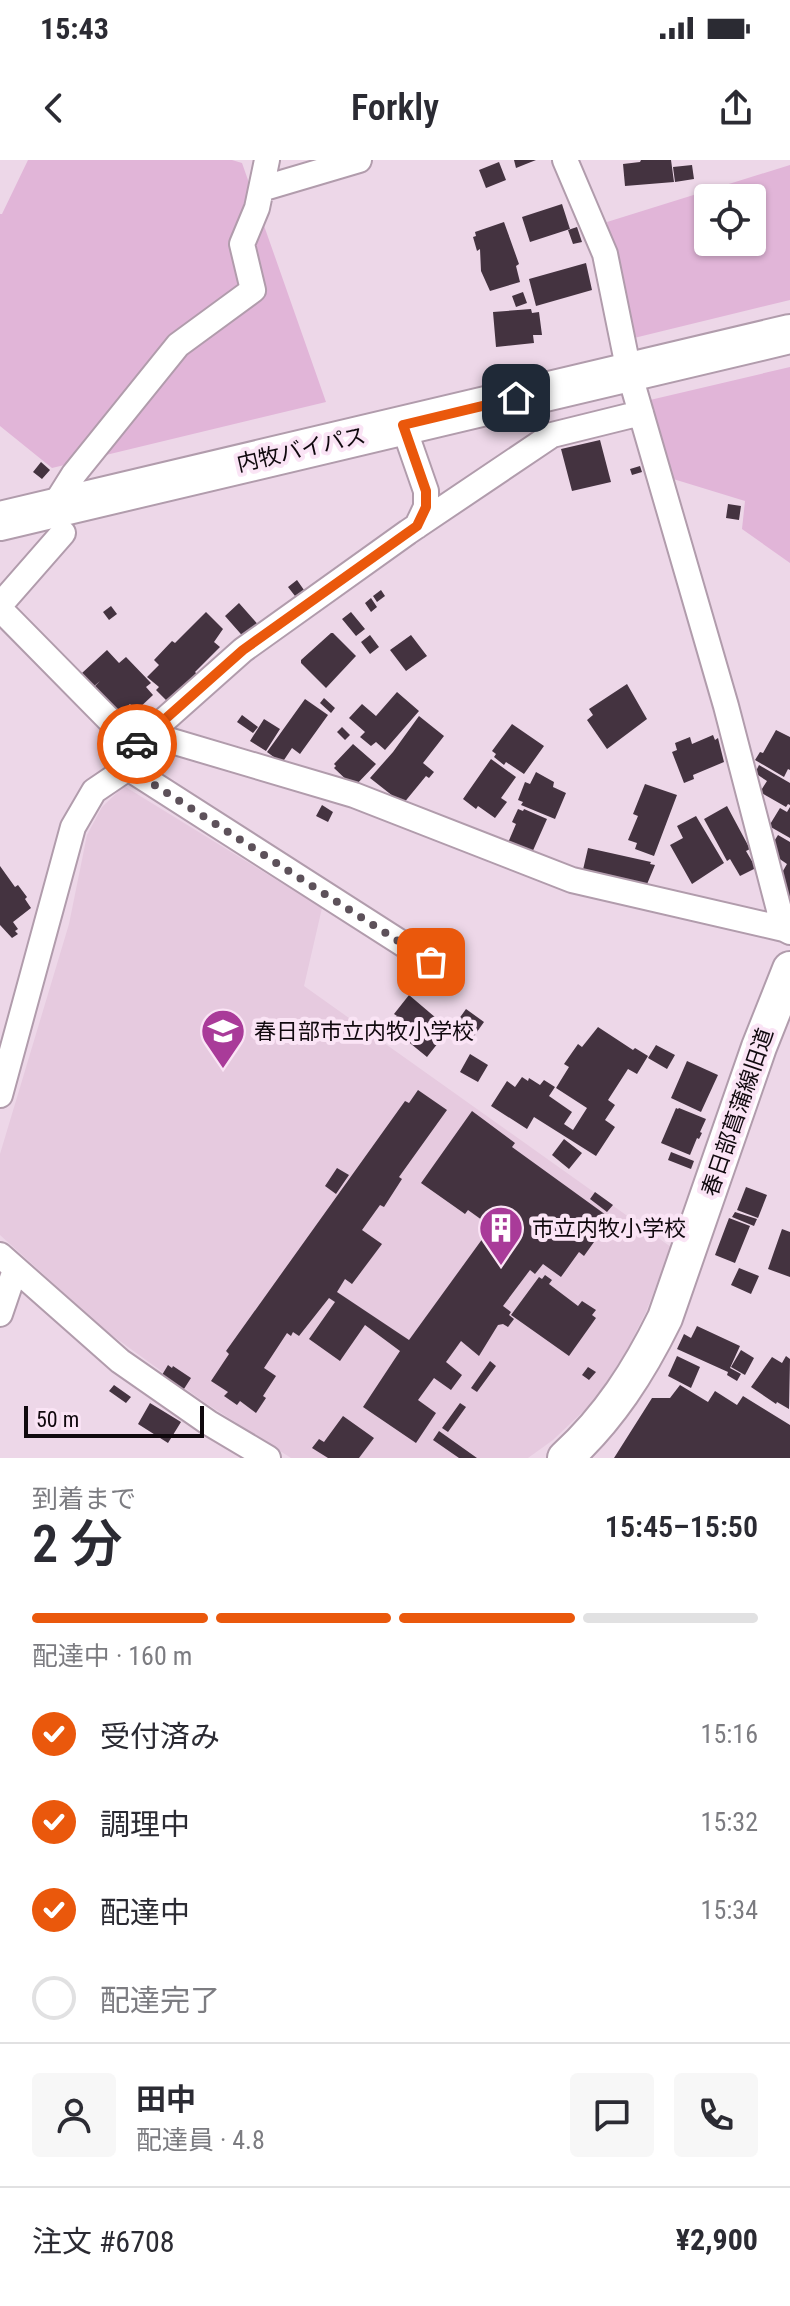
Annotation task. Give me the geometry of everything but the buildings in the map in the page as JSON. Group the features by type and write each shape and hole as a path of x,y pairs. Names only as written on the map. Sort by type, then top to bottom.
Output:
{"main road":[{"name":"内牧バイパス","path":"0,521 58,521 403,425 790,334"}],"street":[{"path":"267,160 257,208 242,244 253,290 178,345 74,474 58,521 0,607 137,749 431,962"},
{"path":"261,189 359,160"},
{"path":"137,749 354,795 572,880 787,930 629,372 605,254 565,160"},
{"path":"0,1095 73,827 94,791 243,650 417,526 552,435 641,413"},
{"path":"403,425 426,491 426,507 417,526"},
{"name":"春日部菖蒲線旧道","path":"565,1458 620,1398 645,1360 665,1318 759,1047 790,969"},
{"path":"0,1314 8,1263"},
{"path":"8,1263 120,1361 209,1423 268,1458"}],"shaded area":[{"path":"28,160 232,160 242,163 326,402 52,468 0,426 0,214"},
{"path":"790,165 790,300 634,338 607,222 694,195 694,256 766,256 766,184 729,184"},
{"path":"790,367 790,563 742,529 745,501 670,478 650,400"},
{"name":"春日部市立内牧小学校","path":"124,786 322,908 304,986 671,1247 646,1312 625,1354 592,1403 553,1440 528,1458 291,1458 204,1402 106,1331 0,1235 0,1154 69,924 87,835 102,807"}],"way so far":[{"path":"137,744 128,768 431,962"}],"place":[{"name":"春日部市立内牧小学校","path":"223,1070"},
{"name":"市立内牧小学校","path":"501,1267"}],"route":[{"path":"137,744 243,650 417,526 426,507 426,491 403,425 516,398"}]}
